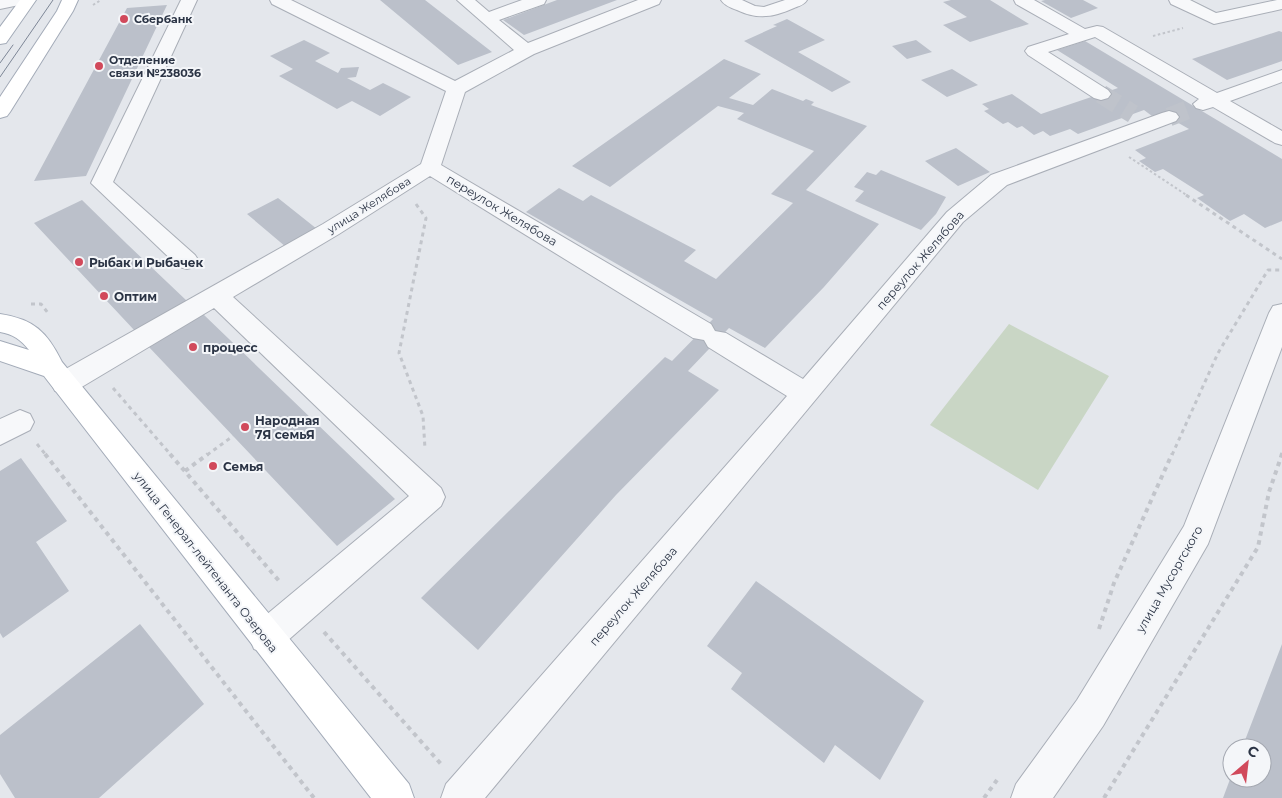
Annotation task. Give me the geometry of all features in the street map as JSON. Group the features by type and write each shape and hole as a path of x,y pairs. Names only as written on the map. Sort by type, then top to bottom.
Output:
{"main road":[{"path":"0,39 28,0"},
{"path":"0,112 66,11 70,0"},
{"name":"улица Генерал-лейтенанта Озерова","path":"0,323 28,333 42,345 59,376 395,798"},
{"path":"0,350 59,376"}],"street":[{"path":"0,4 18,0"},
{"path":"187,261 102,183 189,0"},
{"path":"278,0 456,89"},
{"path":"466,0 524,50"},
{"path":"488,18 538,0"},
{"path":"430,167 456,89 484,70 524,50 653,0"},
{"path":"730,0 751,12 764,13 799,0"},
{"path":"1022,0 1083,36"},
{"path":"1177,0 1214,20 1282,4"},
{"path":"1274,0 1282,4"},
{"path":"1100,94 1034,51 1097,31 1282,139"},
{"path":"1195,107 1282,76"},
{"name":"переулок Желябова","path":"462,795 955,217 999,180 1105,142 1151,119"},
{"name":"улица Желябова","path":"59,376 95,367 331,229 430,167"},
{"name":"переулок Желябова","path":"430,167 806,394"},
{"path":"216,296 430,497 266,637"},
{"name":"улица Мусоргского","path":"1030,798 1090,713 1197,534 1282,313"}],"path":[{"path":"1121,45 1214,20"},
{"path":"1105,142 1282,259"},
{"path":"402,185 426,218 399,353 422,416 430,497"},
{"path":"1096,638 1114,583 1218,353 1268,270 1282,270"},
{"path":"25,303 41,304 53,318"},
{"path":"95,367 462,795"},
{"path":"10,428 314,798"},
{"path":"185,471 233,436"},
{"path":"1104,798 1258,547 1269,492 1282,453"},
{"path":"984,798 1002,775"}],"green space":[{"path":"1009,324 1109,376 1038,490 930,425"}],"building":[{"path":"380,0 425,0 492,52 458,65"},
{"path":"557,0 617,0 524,35 503,20"},
{"path":"951,0 990,0 1029,24 970,42 943,25 967,17 943,2"},
{"path":"1083,0 1098,8 1071,18 1041,1"},
{"path":"167,5 86,176 34,181 127,8"},
{"path":"787,19 825,40 798,52 851,82 832,92 744,41 777,26 773,25"},
{"path":"1279,31 1282,32 1282,61 1227,80 1192,59"},
{"path":"304,40 330,53 315,61 338,73 341,68 359,67 356,77 347,78 370,90 383,83 411,97 380,116 352,101 337,109 279,76 293,69 270,56"},
{"path":"916,40 932,52 907,59 892,46"},
{"path":"1085,41 1282,159 1282,221 1265,228 1244,214 1230,221 1197,198 1204,195 1163,169 1155,172 1139,161 1146,158 1135,150 1189,129 1161,113 1152,116 1144,110 1078,134 1070,129 1050,136 1043,131 1034,135 1022,126 1017,128 1008,122 1003,124 984,111 989,109 982,104 1012,94 1041,114 1118,88 1057,50"},
{"path":"724,59 761,74 729,98 753,105 772,89 803,101 806,99 814,102 811,105 867,126 806,190 879,224 824,287 765,348 729,328 688,371 719,390 616,495 478,650 421,598 665,357 672,361 713,319 526,212 559,188 583,201 591,195 696,250 684,261 716,279 793,203 771,194 814,151 737,119 744,113 718,106 610,187 572,166"},
{"path":"952,69 978,85 947,97 921,80"},
{"path":"956,148 990,172 958,186 925,161"},
{"path":"881,170 946,197 936,214 921,230 855,201 864,191 854,187 867,172 876,175"},
{"path":"278,198 317,229 286,247 247,214"},
{"path":"82,200 187,301 135,331 34,223"},
{"path":"203,314 395,499 337,546 148,346"},
{"path":"21,458 67,521 36,542 69,591 3,638 0,633 0,471"},
{"path":"756,581 924,701 880,780 835,745 824,763 731,689 742,673 707,646"},
{"path":"140,624 204,704 99,798 15,798 0,774 0,735"},
{"path":"1282,644 1282,798 1223,798 1227,788 1272,788 1272,738 1246,738"}],"tunnel":[{"path":"1101,94 1133,114"},
{"path":"1169,117 1195,107"}],"tram line":[{"path":"0,77 53,0"},
{"path":"0,63 13,45"}],"place":[{"name":"Сбербанк","path":"124,19"},
{"name":"Отделение связи №238036","path":"99,66"},
{"name":"Рыбак и Рыбачек","path":"79,262"},
{"name":"Оптим","path":"104,296"},
{"name":"процесс","path":"193,347"},
{"name":"Народная 7Я семьЯ","path":"245,427"},
{"name":"Семья","path":"213,466"}]}
